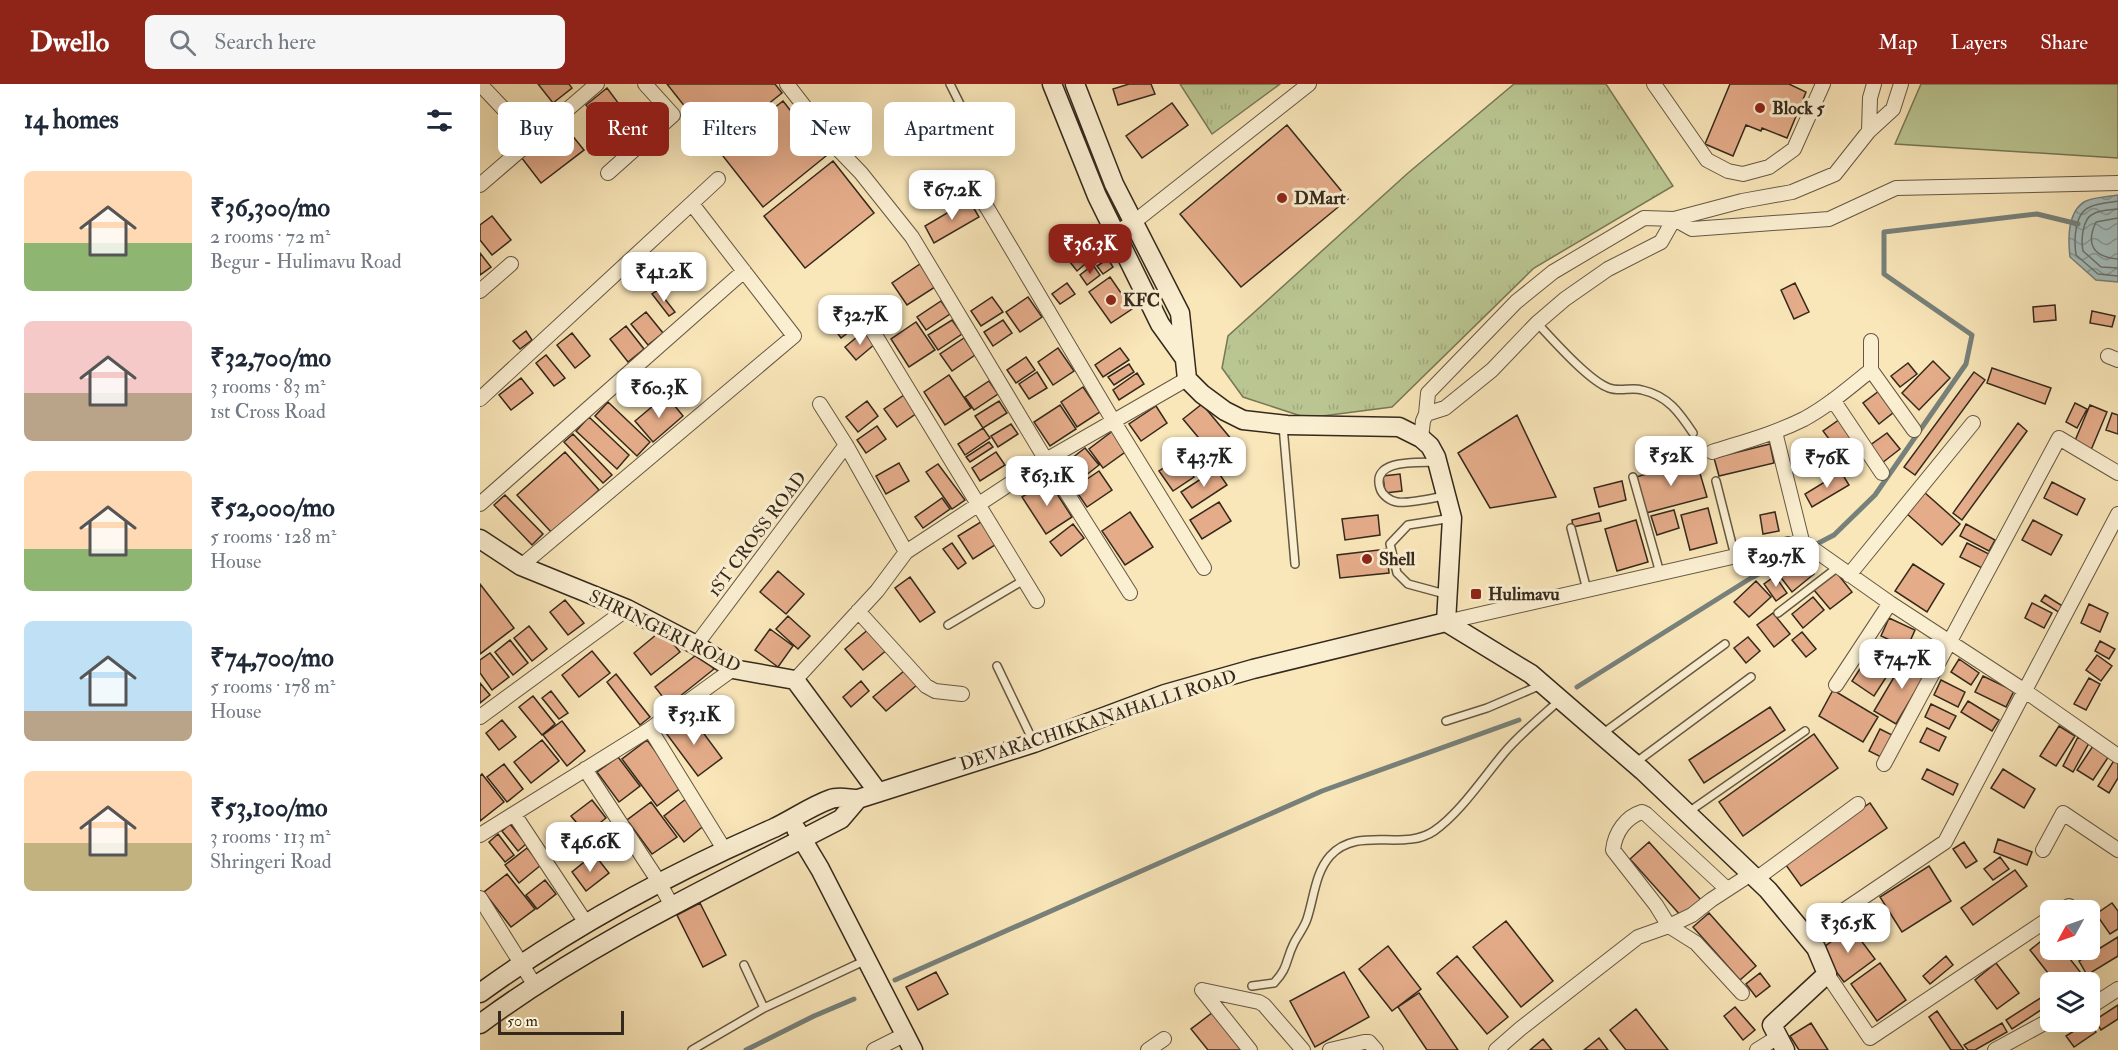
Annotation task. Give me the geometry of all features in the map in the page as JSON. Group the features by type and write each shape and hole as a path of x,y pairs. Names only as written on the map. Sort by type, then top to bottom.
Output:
{"main road":[{"path":"1052,84 1097,196 1160,324 1183,356"},
{"path":"1075,84 1114,184 1180,314 1187,379 1202,394 1225,411 1244,420 1283,425 1399,427 1421,438 1430,446 1437,462 1452,518 1446,622 1514,662 1635,763 1754,876 1816,948 1827,974 1772,1025 1781,1043"},
{"name":"SHRINGERI ROAD","path":"480,539 521,566 627,609 696,645 733,669 795,680"},
{"name":"DEVARACHIKKANAHALLI ROAD","path":"480,993 521,963 659,882 724,849 791,820 832,798 858,799 1034,743 1165,694 1253,669 1446,622"},
{"path":"795,680 878,792"},
{"name":"DEVARACHIKKANAHALLI ROAD","path":"480,1024 534,984 620,933 841,819 858,799"},
{"path":"791,820 820,869 909,1042"}],"street":[{"path":"480,84 498,103"},
{"path":"574,103 597,84"},
{"path":"608,172 673,115 645,84"},
{"path":"787,84 834,146 861,173 912,237 1046,460 1130,593"},
{"path":"1115,233 1134,222 1309,84"},
{"path":"1654,84 1707,160 1728,171 1743,174 1769,166 1794,149 1823,84"},
{"path":"1869,131 1870,98 1874,84"},
{"path":"1421,438 1428,393 1516,302 1553,272 1644,218 1674,219 1742,201 1792,192 1835,174 1869,131 1893,109 1901,84"},
{"path":"480,184 512,156"},
{"path":"480,399 718,179"},
{"path":"1674,219 1692,229 1829,219 1896,188 2118,183"},
{"path":"976,189 1114,422 1204,568"},
{"path":"521,566 794,336 692,204"},
{"path":"1426,414 1445,408 1492,370 1537,323 1565,299 1608,269 1661,242 1674,219"},
{"path":"480,291 511,264"},
{"path":"480,504 744,271"},
{"path":"861,312 1037,601"},
{"path":"1871,341 1871,370 1914,430"},
{"path":"1712,452 1775,432 1806,418 1871,370"},
{"path":"795,680 858,611 906,552 1046,460 1187,379"},
{"path":"1833,400 1882,473"},
{"path":"820,404 846,445 906,552"},
{"path":"1843,571 1972,423"},
{"path":"1775,432 1802,542 2118,756"},
{"path":"1884,764 2059,438 2118,473"},
{"name":"1ST CROSS ROAD","path":"696,645 846,445"},
{"path":"1806,936 1945,842 2025,691 2112,540 2118,514"},
{"path":"1446,622 1802,542"},
{"path":"1836,685 1890,603"},
{"path":"480,717 627,609"},
{"path":"858,611 926,686 935,691 962,694"},
{"path":"480,835 650,729 733,669"},
{"path":"650,729 724,849"},
{"path":"585,769 659,882 672,906"},
{"path":"1496,1050 1638,937 1692,915 1727,890 1754,876 1858,804"},
{"path":"1727,890 1646,814 1642,812 1634,814 1622,826 1614,842 1613,850 1656,905 1669,926 1696,943 1742,993"},
{"path":"514,813 586,923"},
{"path":"2043,850 2063,813 2118,850"},
{"path":"480,898 534,984"},
{"path":"1827,974 1870,1038 2040,925"},
{"path":"2100,1001 2118,989"},
{"path":"1250,1050 1202,990 1264,1005 1303,1050"},
{"path":"1995,1050 2040,1025"},
{"path":"1148,1050 1164,1039"},
{"path":"874,1050 909,1042"},
{"path":"1330,1050 1364,1042 1369,1042 1377,1050"},
{"path":"1757,1050 1781,1043"}],"lane":[{"path":"950,84 959,102"},
{"path":"1537,323 1582,369 1609,388 1641,389 1676,407 1693,433"},
{"path":"1283,425 1295,564"},
{"path":"1437,462 1394,465 1384,468 1379,476 1380,488 1384,496 1397,502 1446,496"},
{"path":"1633,477 1660,573"},
{"path":"1716,480 1736,556"},
{"path":"1447,595 1408,584 1397,573 1390,544 1408,525 1452,518"},
{"path":"1571,528 1587,590"},
{"path":"1778,614 1843,571"},
{"path":"948,625 1024,580"},
{"path":"1602,734 1725,644"},
{"path":"997,666 1034,743"},
{"path":"1635,763 1751,677"},
{"path":"1446,721 1488,708 1543,684"},
{"path":"1252,986 1274,983 1285,971 1293,945 1306,921 1318,876 1331,855 1352,841 1410,840 1432,832 1449,818 1518,738 1561,699"},
{"path":"1687,813 1804,731"},
{"path":"692,1050 764,1008 867,960"},
{"path":"744,965 764,1008"}],"green space":[{"path":"1180,84 1280,84 1212,134"},
{"path":"1514,84 1606,84 1673,186 1534,268 1392,407 1307,418 1243,397 1222,368 1228,336 1408,173"},
{"path":"1921,84 2118,84 2118,158 1895,144"}],"water":[{"path":"2118,195 2118,282 2096,280 2070,257 2070,227 2074,213 2087,200"}],"building":[{"path":"538,84 569,84 572,88 552,102"},
{"path":"667,84 775,84 782,93 771,102 681,102"},
{"path":"1129,84 1151,84 1155,94 1118,105 1113,89"},
{"name":"Block 5","path":"1730,84 1789,84 1806,92 1787,138 1762,128 1761,131 1746,125 1733,156 1705,144"},
{"path":"607,88 618,102 590,102"},
{"path":"783,101 790,110 790,156 826,156 763,207 723,156 778,156 778,105"},
{"path":"1172,103 1188,125 1142,158 1126,136"},
{"path":"1287,125 1348,199 1241,287 1180,214"},
{"path":"574,138 584,150 541,183 521,157 574,156"},
{"path":"833,161 874,213 805,268 764,216"},
{"path":"969,200 979,217 934,243 925,226"},
{"path":"492,216 511,240 492,255 480,240 480,225"},
{"path":"1093,242 1100,251 1077,271 1070,262"},
{"path":"480,253 491,267 480,275"},
{"path":"1108,259 1113,267 1103,274 1097,266"},
{"path":"920,264 935,287 907,305 892,283"},
{"path":"1093,265 1100,275 1087,285 1080,275"},
{"path":"1110,277 1132,309 1111,323 1089,292"},
{"path":"1067,283 1075,294 1060,304 1052,294"},
{"path":"1795,283 1809,312 1794,319 1781,290"},
{"path":"658,290 675,312 669,316 652,294"},
{"path":"992,297 1003,312 981,326 971,311"},
{"path":"1028,297 1042,317 1020,332 1006,312"},
{"path":"941,301 950,314 926,330 917,317"},
{"path":"2055,305 2056,320 2034,322 2033,307"},
{"path":"851,307 862,322 841,338 830,323"},
{"path":"2092,311 2115,316 2112,327 2090,323"},
{"path":"646,312 663,333 648,345 631,324"},
{"path":"952,320 962,334 938,350 928,335"},
{"path":"1003,320 1012,333 993,346 984,332"},
{"path":"916,322 935,350 909,367 891,339"},
{"path":"626,326 644,349 628,362 610,339"},
{"path":"526,331 532,340 520,349 513,341"},
{"path":"864,331 875,344 856,360 845,347"},
{"path":"572,333 590,356 575,368 557,345"},
{"path":"964,338 975,355 952,371 940,354"},
{"path":"1058,348 1074,371 1053,385 1038,362"},
{"path":"1120,348 1129,360 1103,377 1095,365"},
{"path":"546,355 565,378 554,386 536,363"},
{"path":"1026,357 1035,370 1016,383 1007,370"},
{"path":"1933,361 1950,378 1919,410 1902,393"},
{"path":"1908,363 1917,374 1900,387 1891,376"},
{"path":"1129,364 1134,372 1114,385 1108,377"},
{"path":"1992,368 2051,388 2045,404 1987,383"},
{"path":"1037,372 1047,388 1029,399 1019,384"},
{"path":"1974,372 1985,380 1915,475 1904,467"},
{"path":"1137,373 1144,384 1119,400 1113,390"},
{"path":"949,375 971,408 945,425 924,392"},
{"path":"521,378 533,393 511,410 499,395"},
{"path":"989,381 998,394 974,410 965,397"},
{"path":"1083,387 1100,412 1077,427 1061,402"},
{"path":"1879,391 1894,412 1879,424 1863,403"},
{"path":"666,395 683,416 653,442 635,421"},
{"path":"904,395 917,413 897,427 884,409"},
{"path":"867,401 878,416 858,432 846,417"},
{"path":"999,401 1007,413 983,428 975,416"},
{"path":"608,402 650,442 637,456 595,416"},
{"path":"2075,403 2087,409 2077,428 2066,422"},
{"path":"1202,404 1232,440 1213,455 1183,419"},
{"path":"1060,405 1076,429 1050,446 1034,422"},
{"path":"2090,405 2107,412 2091,450 2074,443"},
{"path":"1156,406 1167,423 1141,441 1129,424"},
{"path":"2112,413 2118,415 2118,434 2106,430"},
{"path":"1517,415 1556,497 1490,508 1458,453"},
{"path":"589,417 629,455 617,469 576,431"},
{"path":"1843,417 1857,437 1838,451 1823,431"},
{"path":"2018,423 2027,431 1962,520 1953,513"},
{"path":"1011,424 1018,434 998,447 991,436"},
{"path":"877,426 886,439 866,453 857,440"},
{"path":"983,428 990,438 965,455 958,444"},
{"path":"1114,430 1128,450 1103,468 1089,449"},
{"path":"1887,433 1900,449 1882,463 1869,446"},
{"path":"573,434 612,475 603,483 564,442"},
{"path":"989,442 993,447 970,462 966,457"},
{"path":"1770,444 1774,463 1719,476 1714,458"},
{"path":"1085,448 1099,465 1075,484 1062,466"},
{"path":"1201,448 1211,464 1198,473 1188,457"},
{"path":"565,452 599,490 552,533 517,495"},
{"path":"996,452 1005,465 980,481 972,468"},
{"path":"1180,457 1194,477 1173,491 1159,471"},
{"path":"1696,460 1707,497 1646,513 1636,477"},
{"path":"899,463 909,481 886,494 876,476"},
{"path":"938,464 965,500 952,509 926,472"},
{"path":"1216,469 1227,485 1192,508 1181,492"},
{"path":"1099,471 1112,490 1087,507 1074,488"},
{"path":"1841,472 1849,485 1812,507 1805,494"},
{"path":"1400,474 1402,491 1385,493 1383,476"},
{"path":"1048,480 1072,517 1046,534 1022,497"},
{"path":"1622,481 1626,500 1599,507 1594,488"},
{"path":"2052,482 2085,499 2077,515 2044,498"},
{"path":"1924,492 1960,524 1942,545 1906,513"},
{"path":"505,495 543,534 532,545 494,505"},
{"path":"942,498 950,509 923,528 915,517"},
{"path":"1219,502 1231,521 1202,539 1190,520"},
{"path":"1708,508 1717,543 1690,550 1681,515"},
{"path":"1674,510 1679,528 1657,535 1651,516"},
{"path":"1130,512 1153,547 1125,565 1102,531"},
{"path":"1775,512 1779,531 1763,534 1760,515"},
{"path":"1599,513 1601,521 1573,527 1572,520"},
{"path":"1378,515 1380,535 1345,540 1342,519"},
{"path":"984,520 998,543 973,559 958,536"},
{"path":"1636,520 1648,562 1617,571 1605,529"},
{"path":"2033,520 2062,535 2051,555 2022,540"},
{"path":"1073,524 1084,538 1061,556 1050,542"},
{"path":"1966,524 1995,540 1989,551 1960,536"},
{"path":"952,543 966,563 958,569 943,549"},
{"path":"1967,543 1991,555 1984,569 1960,557"},
{"path":"1387,549 1389,573 1340,578 1337,555"},
{"path":"1801,558 1814,574 1792,592 1779,575"},
{"path":"1913,564 1944,584 1927,612 1895,591"},
{"path":"778,571 804,594 786,614 760,592"},
{"path":"1836,572 1852,592 1830,609 1814,590"},
{"path":"1775,576 1787,593 1776,601 1764,584"},
{"path":"910,577 935,612 920,622 895,588"},
{"path":"1756,581 1771,597 1749,617 1734,602"},
{"path":"480,584 514,628 480,654"},
{"path":"2045,595 2064,607 2060,613 2041,601"},
{"path":"1813,597 1824,610 1803,628 1792,614"},
{"path":"565,600 584,623 568,635 550,612"},
{"path":"2032,603 2052,613 2044,628 2025,618"},
{"path":"2089,604 2108,613 2100,632 2081,623"},
{"path":"1773,613 1790,634 1774,647 1757,625"},
{"path":"788,616 810,636 798,649 776,629"},
{"path":"1889,618 1915,630 1907,648 1881,636"},
{"path":"529,626 547,649 532,661 514,638"},
{"path":"870,628 888,649 863,670 845,649"},
{"path":"770,629 793,646 778,667 755,650"},
{"path":"662,630 680,652 651,675 634,653"},
{"path":"1802,632 1816,649 1806,657 1792,640"},
{"path":"1748,637 1760,651 1746,663 1734,648"},
{"path":"510,640 528,663 513,675 495,652"},
{"path":"2100,641 2115,649 2109,659 2095,651"},
{"path":"1876,644 1898,659 1874,696 1852,681"},
{"path":"592,651 610,673 579,697 562,675"},
{"path":"700,652 714,669 669,705 655,687"},
{"path":"490,653 509,677 492,690 480,673 480,660"},
{"path":"1907,655 1929,668 1896,724 1874,711"},
{"path":"2097,655 2112,666 2101,681 2086,670"},
{"path":"1959,659 1979,673 1971,685 1951,672"},
{"path":"904,671 917,685 886,711 873,697"},
{"path":"616,674 650,717 640,725 607,682"},
{"path":"1983,676 2014,691 2006,707 1975,692"},
{"path":"2089,678 2100,684 2086,710 2074,704"},
{"path":"1941,680 1965,692 1958,707 1934,695"},
{"path":"861,681 869,691 851,707 843,697"},
{"path":"480,683 490,695 480,703"},
{"path":"1833,690 1878,717 1863,742 1819,716"},
{"path":"551,691 568,713 559,719 542,698"},
{"path":"533,696 555,724 542,735 519,707"},
{"path":"1968,701 1999,720 1992,731 1961,712"},
{"path":"1931,704 1956,716 1949,729 1925,717"},
{"path":"1770,707 1785,730 1704,783 1689,760"},
{"path":"690,715 722,758 698,776 666,733"},
{"path":"502,720 516,737 499,750 486,733"},
{"path":"562,721 585,751 567,766 543,735"},
{"path":"2059,726 2075,736 2056,766 2040,756"},
{"path":"1927,728 1946,737 1939,751 1920,742"},
{"path":"1880,729 1894,736 1883,758 1869,751"},
{"path":"1814,734 1838,768 1743,836 1719,802"},
{"path":"2078,737 2089,743 2073,772 2063,766"},
{"path":"542,740 559,761 531,783 514,762"},
{"path":"647,740 682,787 657,806 622,759"},
{"path":"2095,743 2111,753 2093,780 2077,770"},
{"path":"618,757 640,786 619,802 597,772"},
{"path":"2115,759 2118,761 2118,778 2109,793 2098,786"},
{"path":"504,764 523,789 507,802 487,777"},
{"path":"1927,769 1958,784 1953,795 1922,779"},
{"path":"2003,769 2035,789 2024,808 1991,788"},
{"path":"482,774 504,802 480,821 480,776"},
{"path":"686,799 706,824 684,842 664,816"},
{"path":"592,800 606,818 586,834 571,816"},
{"path":"651,802 677,837 652,854 627,820"},
{"path":"1870,803 1887,828 1801,886 1783,861"},
{"path":"510,824 526,844 518,851 502,831"},
{"path":"579,830 589,843 568,860 558,847"},
{"path":"498,834 514,855 505,862 489,842"},
{"path":"1998,839 2032,852 2027,865 1994,852"},
{"path":"1649,842 1701,900 1682,917 1630,859"},
{"path":"1964,842 1977,861 1966,868 1953,849"},
{"path":"527,848 541,865 519,883 505,865"},
{"path":"594,854 609,873 586,891 572,872"},
{"path":"2000,857 2009,869 1993,880 1984,869"},
{"path":"1929,866 1951,901 1902,932 1880,897"},
{"path":"2015,870 2027,886 1973,925 1961,908"},
{"path":"507,874 535,909 511,927 484,892"},
{"path":"545,880 556,894 537,909 526,895"},
{"path":"700,903 726,955 703,967 677,915"},
{"path":"2112,903 2118,911 2118,929 2110,934 2100,920 2100,911"},
{"path":"1709,913 1756,966 1740,980 1693,927"},
{"path":"1506,921 1553,981 1521,1007 1473,947"},
{"path":"1851,927 1875,959 1844,982 1820,950"},
{"path":"2118,937 2118,956 2092,972 2085,972 2079,961 2100,960 2100,948"},
{"path":"2040,942 2040,960 2071,960 2080,972 2047,972 2030,950"},
{"path":"1388,946 1421,989 1392,1011 1359,969"},
{"path":"1457,956 1508,1017 1487,1034 1437,973"},
{"path":"1946,956 1953,965 1930,984 1923,976"},
{"path":"1880,963 1906,1000 1877,1021 1851,984"},
{"path":"1996,963 2019,993 1997,1009 1975,980"},
{"path":"936,972 948,994 918,1010 906,987"},
{"path":"1344,972 1369,1017 1315,1047 1290,1001"},
{"path":"1760,973 1770,986 1756,997 1746,984"},
{"path":"1419,993 1458,1050 1427,1050 1398,1007"},
{"path":"2040,998 2040,1011 2012,1029 2006,1020"},
{"path":"2118,1005 2118,1019 2101,1030 2100,1017"},
{"path":"1735,1007 1755,1030 1743,1040 1724,1016"},
{"path":"1217,1009 1249,1050 1208,1050 1191,1029"},
{"path":"1636,1009 1668,1050 1626,1050 1610,1030"},
{"path":"1937,1011 1964,1050 1951,1050 1929,1017"},
{"path":"1811,1023 1828,1050 1799,1050 1790,1036"},
{"path":"2002,1023 2007,1032 1975,1050 1968,1050 1964,1045"},
{"path":"2072,1032 2096,1032 2074,1047 2066,1036"},
{"path":"1599,1038 1608,1050 1584,1050"},
{"path":"1543,1039 1552,1050 1530,1050"}],"waterway":[{"path":"1577,687 1751,578 1834,535 1875,495 1966,364 1972,335 1884,274 1884,232 2037,214 2078,224"},
{"path":"895,980 1322,791 1519,720"},
{"path":"746,1050 854,999"}],"place":[{"name":"Block 5","path":"1760,108"},
{"name":"DMart","path":"1282,198"},
{"name":"KFC","path":"1111,300"},
{"name":"Shell","path":"1367,559"},
{"name":"Hulimavu","path":"1476,594"}]}
